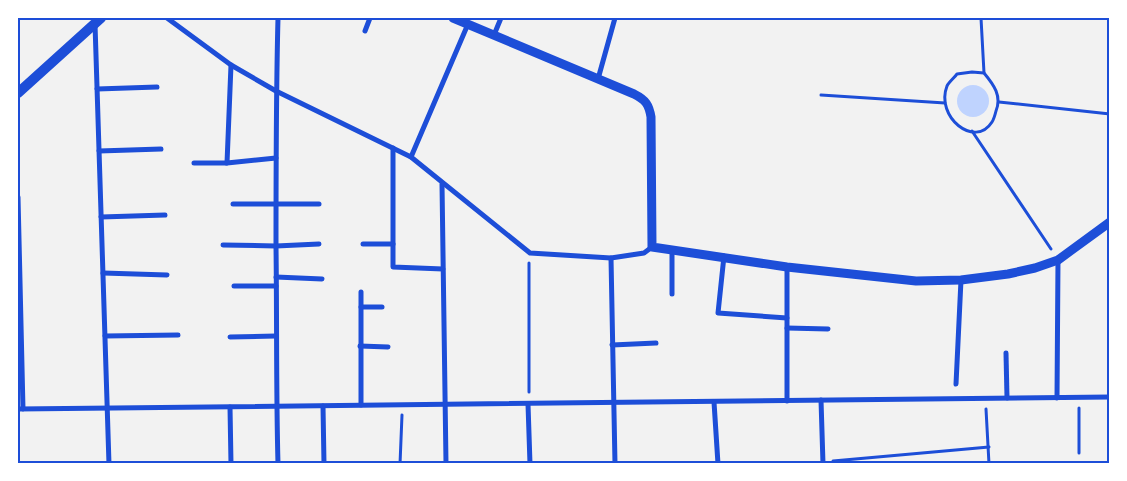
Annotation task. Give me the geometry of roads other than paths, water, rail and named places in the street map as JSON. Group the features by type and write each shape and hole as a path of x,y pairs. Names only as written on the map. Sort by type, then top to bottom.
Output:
{"main road":[{"path":"18,93 98,21"}],"street":[{"path":"167,18 231,65 276,91 411,157 442,184 530,253 611,258 644,253 652,247 724,256 786,267 916,281 961,280 1008,274 1035,268 1058,260 1110,222"},
{"path":"278,18 276,91 276,406 278,464"},
{"path":"365,31 370,18"},
{"path":"453,18 598,78 639,97 649,105 652,117 652,247"},
{"path":"494,35 501,18"},
{"path":"598,78 615,18"},
{"path":"98,21 97,89 109,464"},
{"path":"411,157 468,24"},
{"path":"227,163 231,65"},
{"path":"97,89 157,87"},
{"path":"393,148 393,266 443,269"},
{"path":"99,151 161,149"},
{"path":"194,163 227,163 276,158"},
{"path":"442,184 446,463"},
{"path":"18,197 20,409 1110,397"},
{"path":"233,204 319,204"},
{"path":"101,217 165,215"},
{"path":"223,245 276,246 319,244"},
{"path":"363,244 393,244"},
{"path":"672,251 672,294"},
{"path":"724,256 718,313 787,318"},
{"path":"611,258 615,464"},
{"path":"1057,398 1058,260"},
{"path":"786,267 787,401"},
{"path":"103,274 166,275"},
{"path":"276,277 322,279"},
{"path":"956,384 961,280"},
{"path":"234,286 276,286"},
{"path":"361,292 361,405"},
{"path":"361,307 382,307"},
{"path":"787,328 828,328"},
{"path":"105,336 178,335"},
{"path":"230,337 276,336"},
{"path":"612,345 656,344"},
{"path":"360,346 388,347"},
{"path":"1006,354 1007,398"},
{"path":"821,400 823,463"},
{"path":"714,402 718,464"},
{"path":"528,404 530,464"},
{"path":"323,406 324,464"},
{"path":"230,407 230,464"}],"water":[{"path":"973,85 984,90 989,101 984,112 973,117 962,112 957,101 962,90"}]}
